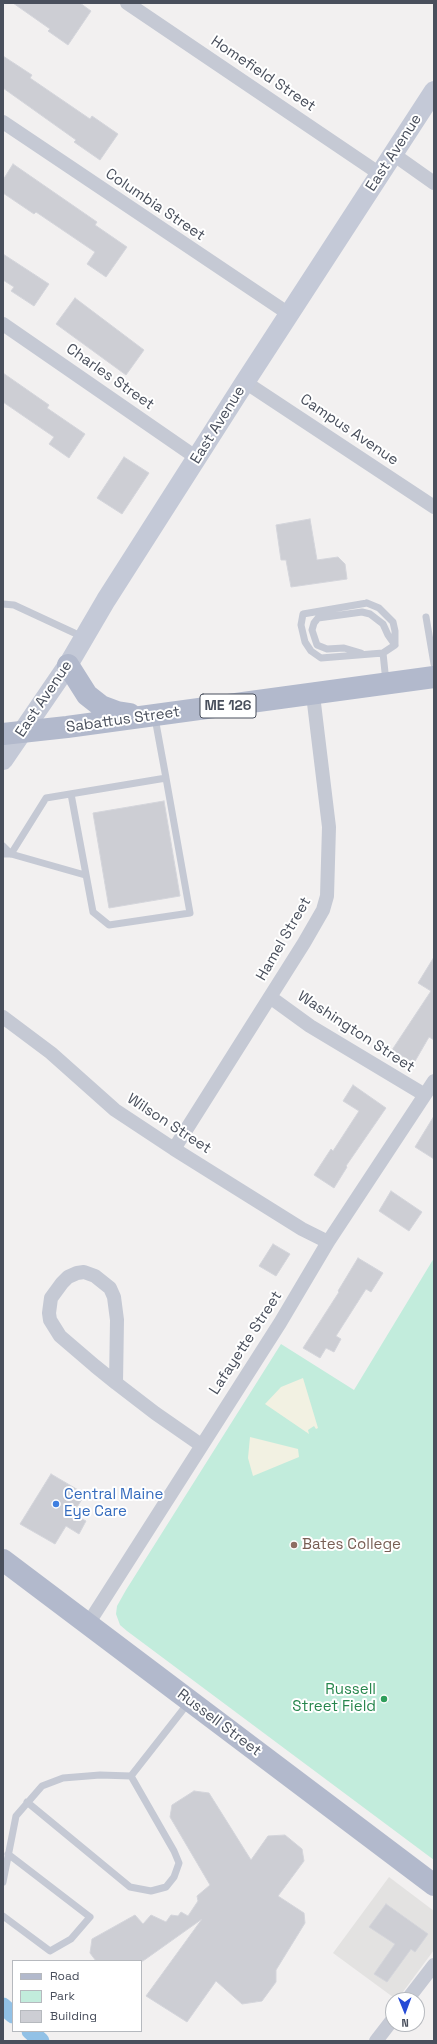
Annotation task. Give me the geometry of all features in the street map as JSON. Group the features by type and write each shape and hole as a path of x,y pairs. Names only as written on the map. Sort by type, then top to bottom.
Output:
{"main road":[{"name":"East Avenue","path":"3,760 12,733 68,665 84,637 245,382 434,91"},
{"path":"68,665 87,695 101,706 117,712 151,716"},
{"name":"Sabattus Street","path":"12,733 434,678"},
{"name":"Russell Street","path":"3,1560 434,1885"}],"street":[{"name":"Homefield Street","path":"127,3 380,174"},
{"name":"Columbia Street","path":"3,122 289,314"},
{"path":"393,154 434,183"},
{"name":"Charles Street","path":"3,324 197,458"},
{"name":"Campus Avenue","path":"245,382 434,507"},
{"name":"Hamel Street","path":"174,1149 308,937 323,910 327,896 329,827 312,695"},
{"name":"Washington Street","path":"270,997 310,1026 425,1095"},
{"name":"Wilson Street","path":"3,1017 51,1053 115,1110 174,1149 302,1229 328,1242"},
{"name":"Lafayette Street","path":"88,1624 280,1323 328,1242 434,1081"},
{"path":"116,1383 117,1320 114,1297 110,1288 95,1276 84,1272 68,1276 52,1298 49,1313 50,1320 60,1336 116,1383 187,1437 201,1445"},
{"path":"413,1992 434,1965"},
{"path":"376,2041 385,2029"}],"lane":[{"path":"367,603 379,608 393,622 395,644 383,652 321,658 311,651 305,642 301,625 303,614 367,603"},
{"path":"3,604 14,605 84,637"},
{"path":"365,654 344,648 327,649 317,645 312,630 314,623 318,618 362,612 370,614 383,624 388,635 395,644"},
{"path":"426,617 434,664"},
{"path":"383,652 386,684"},
{"path":"71,794 93,912 108,925 190,913 166,778 151,716"},
{"path":"7,854 46,798 166,778"},
{"path":"3,846 7,854 85,875"},
{"path":"131,1776 190,1701"},
{"path":"3,1882 16,1816 42,1786 63,1778 100,1775 131,1776"},
{"path":"27,1802 130,1887 150,1891 166,1887 174,1877 178,1863 174,1851 131,1776"},
{"path":"3,1916 50,1951 71,1938 90,1917 8,1854"}],"shaded area":[{"path":"389,1877 434,1911 434,1950 403,1992 386,1992 333,1953"}],"green space":[{"name":"Bates College","path":"434,1258 434,1860 127,1631 120,1625 116,1614 117,1606 126,1590 281,1344 354,1390"}],"sand":[{"path":"303,1378 318,1428 316,1429 314,1426 308,1430 309,1434 265,1404 281,1387"},
{"path":"250,1437 298,1449 299,1457 253,1476 248,1458"}],"building":[{"path":"13,3 80,3 91,11 68,45 48,31 50,29"},
{"path":"3,56 32,75 30,78 90,119 92,116 118,134 100,160 74,142 76,140 3,88"},
{"path":"13,164 97,222 95,225 127,247 106,277 87,264 95,252 36,212 34,214 3,193 3,180"},
{"path":"3,254 49,284 34,306 11,291 14,287 3,280"},
{"path":"75,298 144,350 126,375 56,324"},
{"path":"3,373 49,405 47,408 85,434 69,458 49,444 54,437 3,402"},
{"path":"124,457 149,473 122,514 97,498"},
{"path":"310,519 317,560 338,557 345,564 347,579 291,587 286,560 281,560 276,525"},
{"path":"164,801 180,896 109,908 93,813"},
{"path":"434,957 434,1040 429,1037 414,1063 392,1050 431,991 418,983"},
{"path":"353,1085 386,1108 346,1166 347,1167 334,1188 314,1175 331,1149 333,1151 359,1111 343,1101"},
{"path":"434,1116 434,1159 415,1147"},
{"path":"391,1191 422,1212 409,1231 379,1211"},
{"path":"273,1244 290,1254 276,1276 259,1266"},
{"path":"358,1258 383,1273 371,1292 366,1289 336,1336 341,1339 334,1352 326,1348 320,1358 303,1348 339,1292 338,1291"},
{"name":"Central Maine Eye Care","path":"51,1474 85,1494 73,1514 86,1521 79,1534 66,1526 55,1544 20,1524"},
{"path":"194,1791 209,1793 251,1860 268,1836 285,1835 302,1849 304,1861 278,1896 304,1913 305,1923 276,1970 276,1982 262,2001 242,2004 216,1981 187,2022 146,1996 202,1919 143,1961 95,1960 90,1953 92,1939 135,1915 143,1924 151,1915 166,1922 171,1915 178,1916 181,1912 188,1916 198,1901 197,1896 210,1885 170,1817 172,1805"},
{"path":"386,1904 428,1934 415,1952 411,1949 387,1982 374,1974 395,1944 369,1927"}],"waterway":[{"path":"3,2006 12,2014"},
{"path":"31,2032 41,2041"}],"place":[{"name":"Central Maine Eye Care","path":"56,1504"},
{"name":"Bates College","path":"294,1545"},
{"name":"Russell Street Field","path":"384,1699"}]}
